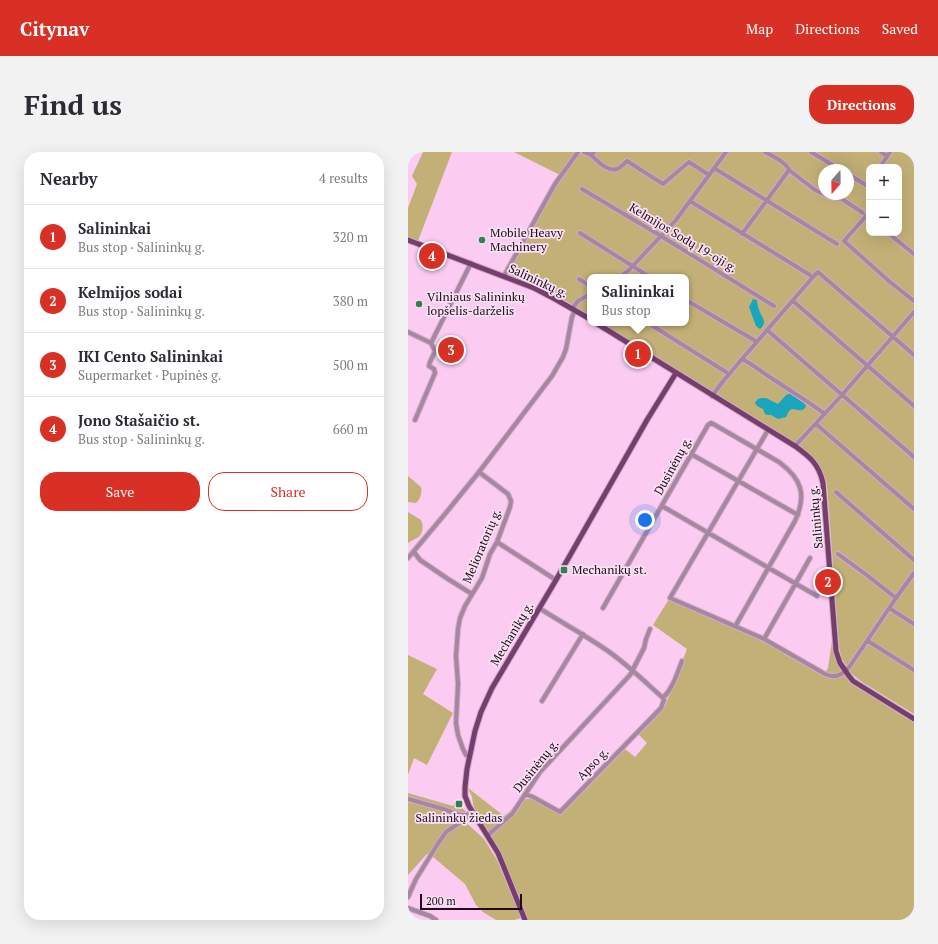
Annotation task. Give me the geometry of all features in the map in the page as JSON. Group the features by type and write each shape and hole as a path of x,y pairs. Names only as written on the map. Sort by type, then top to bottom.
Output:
{"main road":[{"name":"Salininkų g.","path":"408,240 546,293 587,317"},
{"name":"Salininkų g.","path":"601,326 795,446 813,461 819,471 823,483 836,651 840,663 849,676 858,684 914,719"},
{"name":"Mechanikų g.","path":"525,920 503,865 488,835 473,813 466,799 465,792 469,756 481,712 496,679 556,580 647,420 676,373"}],"street":[{"path":"504,276 555,184 578,152"},
{"path":"584,152 593,154 612,170 618,169 627,161 663,184 689,162 709,175"},
{"path":"624,274 633,266 676,220 726,152"},
{"path":"765,152 785,164 788,167 788,170 815,190 830,197 842,199 866,215 844,241 914,301"},
{"path":"811,152 830,164"},
{"path":"881,152 889,154 882,164"},
{"path":"714,168 837,244"},
{"path":"742,234 788,170"},
{"path":"854,177 866,184"},
{"name":"Kelmijos Sodų 19-oji g.","path":"582,189 774,306"},
{"path":"690,201 810,275"},
{"path":"580,233 645,274"},
{"path":"892,236 914,254"},
{"path":"431,343 471,263"},
{"path":"712,396 724,380 818,272 914,355"},
{"path":"579,279 587,284"},
{"path":"408,558 479,472 552,376 566,349 574,309 578,301 587,296"},
{"path":"689,302 754,340"},
{"path":"793,302 914,406"},
{"path":"795,446 914,312"},
{"path":"653,326 726,372"},
{"path":"767,330 914,457"},
{"path":"408,332 431,343 436,351 430,362 430,366 434,369 435,373 415,420"},
{"path":"742,359 804,398 824,414"},
{"name":"Dusinėnų g.","path":"603,608 691,454 710,424 715,425 779,462 792,473 800,487 801,494 801,506 798,515 736,625"},
{"path":"816,424 914,509"},
{"path":"768,430 670,598 736,625 764,639 828,676 839,676 850,666 913,575"},
{"path":"691,454 798,515"},
{"name":"Melioratorių g.","path":"469,756 463,749 456,730 458,684 456,656 458,629 460,618 465,606 482,578 490,554 497,542 511,501 510,497 504,490 479,472"},
{"path":"836,492 914,560"},
{"path":"662,506 817,596"},
{"path":"497,542 556,580"},
{"path":"414,552 420,560 472,594"},
{"path":"838,554 896,598"},
{"path":"764,639 810,558"},
{"path":"539,608 568,627 583,634 606,650 664,698"},
{"path":"889,608 914,624"},
{"name":"Dusinėnų g.","path":"488,835 512,814 540,772 630,675 644,648 650,629"},
{"path":"542,700 583,634"},
{"path":"868,641 914,670"},
{"name":"Apso g.","path":"525,794 534,797 560,812 661,708 664,698 673,683 682,662"},
{"path":"408,799 460,815 473,813"},
{"path":"408,897 416,879 437,844 446,832 465,820 466,815"},
{"path":"408,908 430,916 436,920"}],"shaded area":[{"path":"423,152 452,152 418,241 408,237 408,208 417,184 412,176"},
{"path":"514,152 914,152 914,714 862,682 852,674 842,659 839,647 827,484 817,462 799,446 606,326 689,326 689,274 587,274 587,314 552,292 508,274 562,176"},
{"path":"408,476 421,487 421,495 416,503 408,502"},
{"path":"408,512 421,520 423,528 419,537 408,543"},
{"path":"669,599 764,642 823,676 828,668 832,641 837,662 842,671 851,681 862,690 914,723 914,920 528,920 501,855 493,839 474,810 472,797 468,788 504,816 525,799 533,799 561,815 625,749 635,757 647,743 639,735 665,706 687,649 653,625"},
{"path":"408,655 437,669 423,694 453,713 427,765 414,758 408,775"},
{"path":"408,793 453,806 456,799 466,812 464,813 408,797"},
{"path":"408,802 439,809 460,817 484,839 497,860 521,918 514,920 496,920 483,912 476,905 465,884 432,856 427,854 408,875"}],"water":[{"path":"753,299 757,300 759,310 764,320 764,324 760,329 756,326 749,307"},
{"path":"791,393 799,398 806,406 802,410 792,409 786,417 778,419 771,415 767,415 763,409 755,403 758,399 766,398 778,404 786,395"}],"place":[{"name":"Mobile Heavy Machinery","path":"482,240"},
{"name":"Jono Stašaičio st.","path":"432,256"},
{"name":"Vilniaus Salininkų lopšelis-darželis","path":"419,304"},
{"name":"IKI Cento Salininkai","path":"451,350"},
{"name":"Salininkai","path":"638,354"},
{"name":"Mechanikų st.","path":"564,570"},
{"name":"Kelmijos sodai","path":"828,582"},
{"name":"Salininkų žiedas","path":"459,804"}]}
